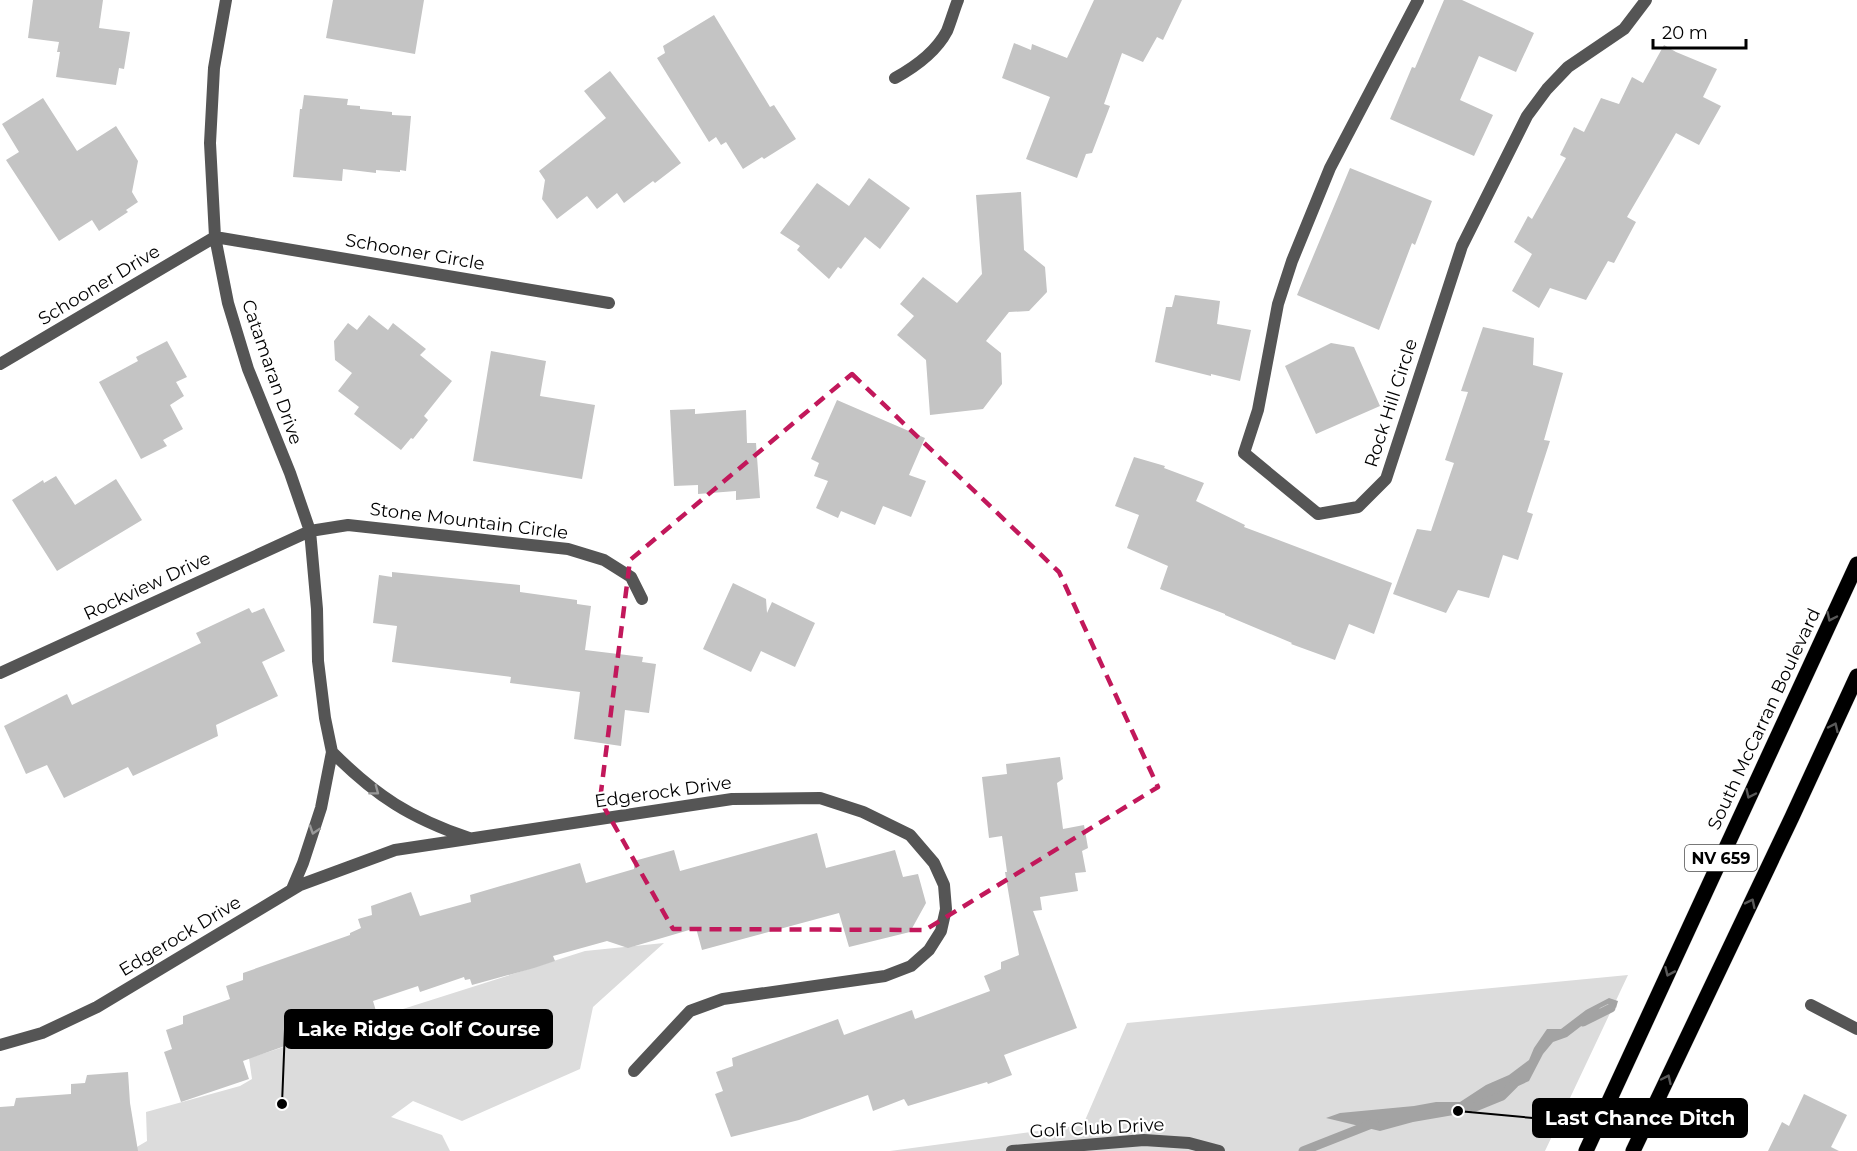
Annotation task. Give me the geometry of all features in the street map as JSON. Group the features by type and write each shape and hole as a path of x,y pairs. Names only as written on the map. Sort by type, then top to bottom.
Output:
{"main road":[{"name":"South McCarran Boulevard","path":"1586,1151 1857,564"},
{"name":"NV 659","path":"1633,1151 1857,676"}],"street":[{"name":"Catamaran Drive","path":"226,0 214,68 210,143 215,237 228,303 248,369 290,473 310,531 317,609 318,661 332,752 321,807 292,890"},
{"path":"895,78 912,68 933,50 946,32 958,0"},
{"name":"Rock Hill Circle","path":"1418,0 1330,168 1292,261 1278,304 1258,410 1244,453 1318,514 1358,507 1386,479 1461,246 1527,116 1547,89 1568,68 1624,29 1646,0"},
{"name":"Schooner Circle","path":"215,237 609,303"},
{"name":"Schooner Drive","path":"0,364 215,237"},
{"name":"Stone Mountain Circle","path":"310,531 348,525 568,549 604,560 631,577 642,599"},
{"name":"Rockview Drive","path":"0,673 310,531"},
{"path":"332,752 359,780 385,799 441,828 471,838"},
{"name":"Edgerock Drive","path":"0,1046 42,1033 97,1007 300,885 395,850 732,799 820,798 863,812 910,835 934,863 944,885 946,909 941,931 929,950 911,966 885,976 723,999 690,1011 634,1071"},
{"path":"1811,1005 1857,1029"},
{"name":"Golf Club Drive","path":"1012,1151 1144,1140 1189,1143 1219,1151"}],"highlighted area":[{"path":"852,374 1059,572 1158,787 925,930 673,929 600,800 630,560"}],"shaded area":[{"path":"664,943 593,1007 580,1069 462,1121 413,1101 391,1117 442,1135 450,1151 130,1151 147,1141 146,1112 240,1086 252,1079 249,1058 585,951"},
{"path":"1628,975 1545,1151 890,1151 1083,1125 1127,1023"},
{"path":"1609,998 1618,1001 1616,1008 1608,1004 1600,1008 1593,1017 1567,1037 1553,1042 1543,1054 1529,1081 1471,1112 1413,1122 1380,1131 1326,1118 1340,1113 1436,1102 1460,1102 1486,1085 1509,1075 1529,1060 1547,1029 1561,1029 1586,1010"}],"building":[{"path":"33,0 103,0 99,28 130,32 124,69 119,68 116,85 56,77 60,52 57,52 59,42 28,38"},
{"path":"333,0 424,0 415,54 326,38"},
{"path":"1094,0 1182,0 1163,40 1157,37 1143,62 1122,53 1104,104 1110,106 1092,153 1086,154 1077,178 1026,159 1050,97 1002,78 1014,43 1031,50 1032,44 1067,58"},
{"path":"1444,0 1462,0 1534,33 1516,72 1479,56 1460,100 1493,115 1474,156 1390,119"},
{"path":"714,15 770,107 774,105 796,139 743,169 726,142 721,145 716,137 709,142 657,58 665,53 663,46"},
{"path":"1664,45 1717,69 1703,97 1721,106 1699,145 1676,133 1627,217 1636,222 1614,263 1608,261 1586,300 1550,288 1539,308 1512,291 1532,254 1514,242 1528,216 1532,219 1566,158 1560,155 1574,127 1584,132 1601,98 1619,104 1632,77 1643,83"},
{"path":"610,71 681,163 624,203 617,193 597,209 587,196 557,219 542,199 545,180 539,171 606,118 584,91"},
{"path":"304,95 348,99 347,105 360,106 360,109 411,116 406,171 376,170 376,173 343,169 342,181 293,177 300,109 302,109"},
{"path":"43,98 77,151 116,126 138,161 132,192 138,202 126,210 128,212 99,231 92,220 59,241 6,160 19,152 2,124"},
{"path":"1350,168 1432,201 1415,245 1412,243 1379,330 1297,295"},
{"path":"869,178 910,208 880,249 865,237 841,269 838,267 829,279 797,250 800,246 780,233 817,183 849,206"},
{"path":"1021,192 1024,250 1045,267 1047,292 1029,311 1009,312 986,341 1001,353 1002,384 983,409 930,415 926,360 897,335 914,316 900,304 923,277 957,303 982,274 976,195"},
{"path":"1175,295 1220,301 1217,324 1251,330 1240,381 1155,362 1166,307 1172,307"},
{"path":"369,315 388,330 393,323 426,349 420,355 452,381 424,416 428,420 401,450 354,414 359,407 338,391 352,373 335,360 334,341 348,323 357,330"},
{"path":"1483,327 1534,338 1533,365 1563,373 1544,440 1550,441 1527,512 1533,514 1518,560 1503,555 1489,598 1458,590 1446,613 1393,594 1417,529 1431,531 1454,463 1445,460 1468,392 1461,391"},
{"path":"167,341 187,377 176,382 184,396 170,405 183,429 163,440 167,446 141,459 99,382 138,361 136,357"},
{"path":"1331,343 1354,347 1380,406 1316,434 1285,366"},
{"path":"491,351 546,361 540,396 595,405 582,479 473,461"},
{"path":"837,400 925,438 909,475 926,481 911,517 883,506 875,525 841,511 838,518 816,508 828,481 814,476 819,463 811,459"},
{"path":"695,409 695,414 746,410 747,443 756,443 760,498 736,500 736,491 698,494 698,485 674,486 670,410"},
{"path":"1134,457 1165,466 1164,468 1204,483 1196,501 1245,525 1244,527 1392,583 1374,634 1349,624 1335,660 1160,589 1168,566 1127,548 1139,515 1115,506"},
{"path":"56,476 75,505 116,479 142,520 57,571 12,500 43,480 44,483"},
{"path":"392,572 520,585 520,592 577,600 577,604 591,606 585,650 643,657 642,662 656,664 649,713 625,710 621,746 574,739 580,692 510,683 511,677 392,662 397,626 373,623 379,575 392,577"},
{"path":"733,583 766,599 767,613 772,602 815,623 795,667 761,651 751,672 703,649"},
{"path":"249,608 252,613 264,608 285,651 262,662 278,696 216,725 218,736 133,776 128,767 64,798 47,765 26,774 4,726 67,694 72,705 201,643 196,633"},
{"path":"1060,757 1063,779 1057,783 1063,829 1084,825 1088,848 1082,851 1086,872 1075,873 1078,891 1040,897 1042,910 1033,911 1077,1028 1004,1055 1012,1075 988,1084 987,1082 908,1106 904,1099 873,1111 868,1095 799,1120 731,1137 715,1094 723,1091 716,1072 733,1066 732,1058 838,1019 844,1035 912,1010 915,1019 990,991 984,976 1001,969 1001,962 1019,955 1005,872 1007,872 1002,836 989,838 982,777 1007,774 1006,764"},
{"path":"817,833 826,868 895,850 903,877 918,874 926,903 910,932 849,947 839,913 702,950 696,928 628,948 607,941 553,956 555,961 534,968 472,985 470,979 465,980 464,977 420,992 418,986 373,1001 376,1011 243,1061 249,1079 181,1102 164,1052 172,1049 166,1030 183,1024 183,1016 230,999 226,986 243,980 243,973 350,935 361,928 358,919 372,915 371,906 411,892 420,916 471,902 470,895 580,863 586,883 634,869 634,861 674,850 680,871"},
{"path":"128,1072 130,1103 138,1151 0,1151 0,1107 14,1106 16,1098 71,1094 71,1084 85,1083 87,1075"},
{"path":"1804,1094 1847,1115 1831,1147 1839,1151 1768,1151 1782,1122 1789,1126"}],"waterway":[{"path":"1583,1022 1611,1008"},
{"path":"1475,1107 1502,1096 1514,1084"},
{"path":"1303,1151 1374,1123"}],"place":[{"name":"Lake Ridge Golf Course","path":"282,1104"},
{"name":"Last Chance Ditch","path":"1458,1111"}]}
